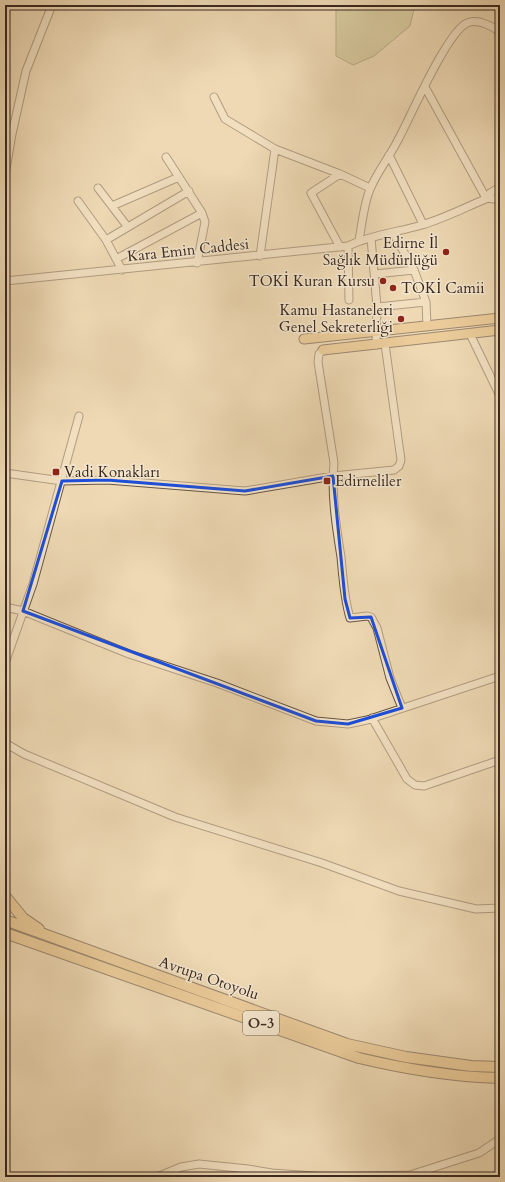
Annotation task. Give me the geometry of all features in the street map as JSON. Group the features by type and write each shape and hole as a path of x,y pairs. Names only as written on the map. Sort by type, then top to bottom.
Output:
{"highway":[{"path":"5,896 23,918 56,939"},
{"name":"Avrupa Otoyolu","path":"5,920 346,1044 406,1057 472,1066 500,1067"},
{"name":"Avrupa Otoyolu","path":"5,934 359,1058 396,1067 444,1074 500,1078"},
{"path":"5,940 28,942"}],"main road":[{"path":"304,339 500,318"},
{"path":"323,350 381,345 470,334 499,333"}],"street":[{"path":"5,175 12,134 26,71 52,5"},
{"path":"359,240 370,188 390,155 426,87 440,56 456,31 462,25 471,21 478,21 500,32"},
{"path":"426,87 487,198"},
{"path":"214,97 225,119 275,149 340,174 370,188"},
{"path":"260,256 275,149"},
{"path":"390,155 423,224"},
{"path":"166,157 189,191 202,213 205,222 197,262"},
{"path":"340,174 311,193 344,247 349,300"},
{"path":"112,206 179,177"},
{"path":"487,198 490,193 500,187"},
{"path":"98,188 127,226"},
{"path":"106,240 127,226 189,191"},
{"path":"487,198 500,198"},
{"name":"Kara Emin Caddesi","path":"5,281 344,247 359,240 393,233 423,224 487,198"},
{"path":"78,201 106,240 122,270"},
{"path":"116,259 202,213"},
{"path":"393,233 414,270 426,302 427,326"},
{"path":"5,473 62,481 108,480 245,491 333,476 394,470 399,466 401,460 381,345 377,330 376,274 371,238"},
{"path":"376,274 414,270"},
{"path":"377,307 426,302"},
{"path":"470,334 500,396"},
{"path":"323,350 319,354 318,362 334,463 333,476 345,599 350,618 367,616 372,617 378,628 390,678 402,708"},
{"path":"5,663 33,584 79,416"},
{"path":"5,607 23,611 129,654 216,683 316,721 348,724 372,718 500,676"},
{"path":"372,718 399,768 407,779 415,785 424,786 500,760"},
{"path":"5,743 24,754 175,816 322,863 399,891 476,909 500,908"},
{"path":"334,1177 410,1175 478,1153 500,1139"},
{"path":"157,1177 181,1167 199,1164 272,1173 328,1177"}],"highlighted area":[{"path":"333,476 345,599 350,618 371,617 402,708 348,724 316,721 23,611 62,481 107,480 245,491"}],"green space":[{"path":"336,5 415,5 410,26 374,56 353,65 336,56"}],"place":[{"name":"Edirne İl Sağlık Müdürlüğü","path":"446,252"},
{"name":"TOKİ Kuran Kursu","path":"383,281"},
{"name":"TOKİ Camii","path":"393,288"},
{"name":"Kamu Hastaneleri Genel Sekreterliği","path":"401,319"},
{"name":"Vadi Konakları","path":"56,472"},
{"name":"Edirneliler","path":"327,481"}]}
